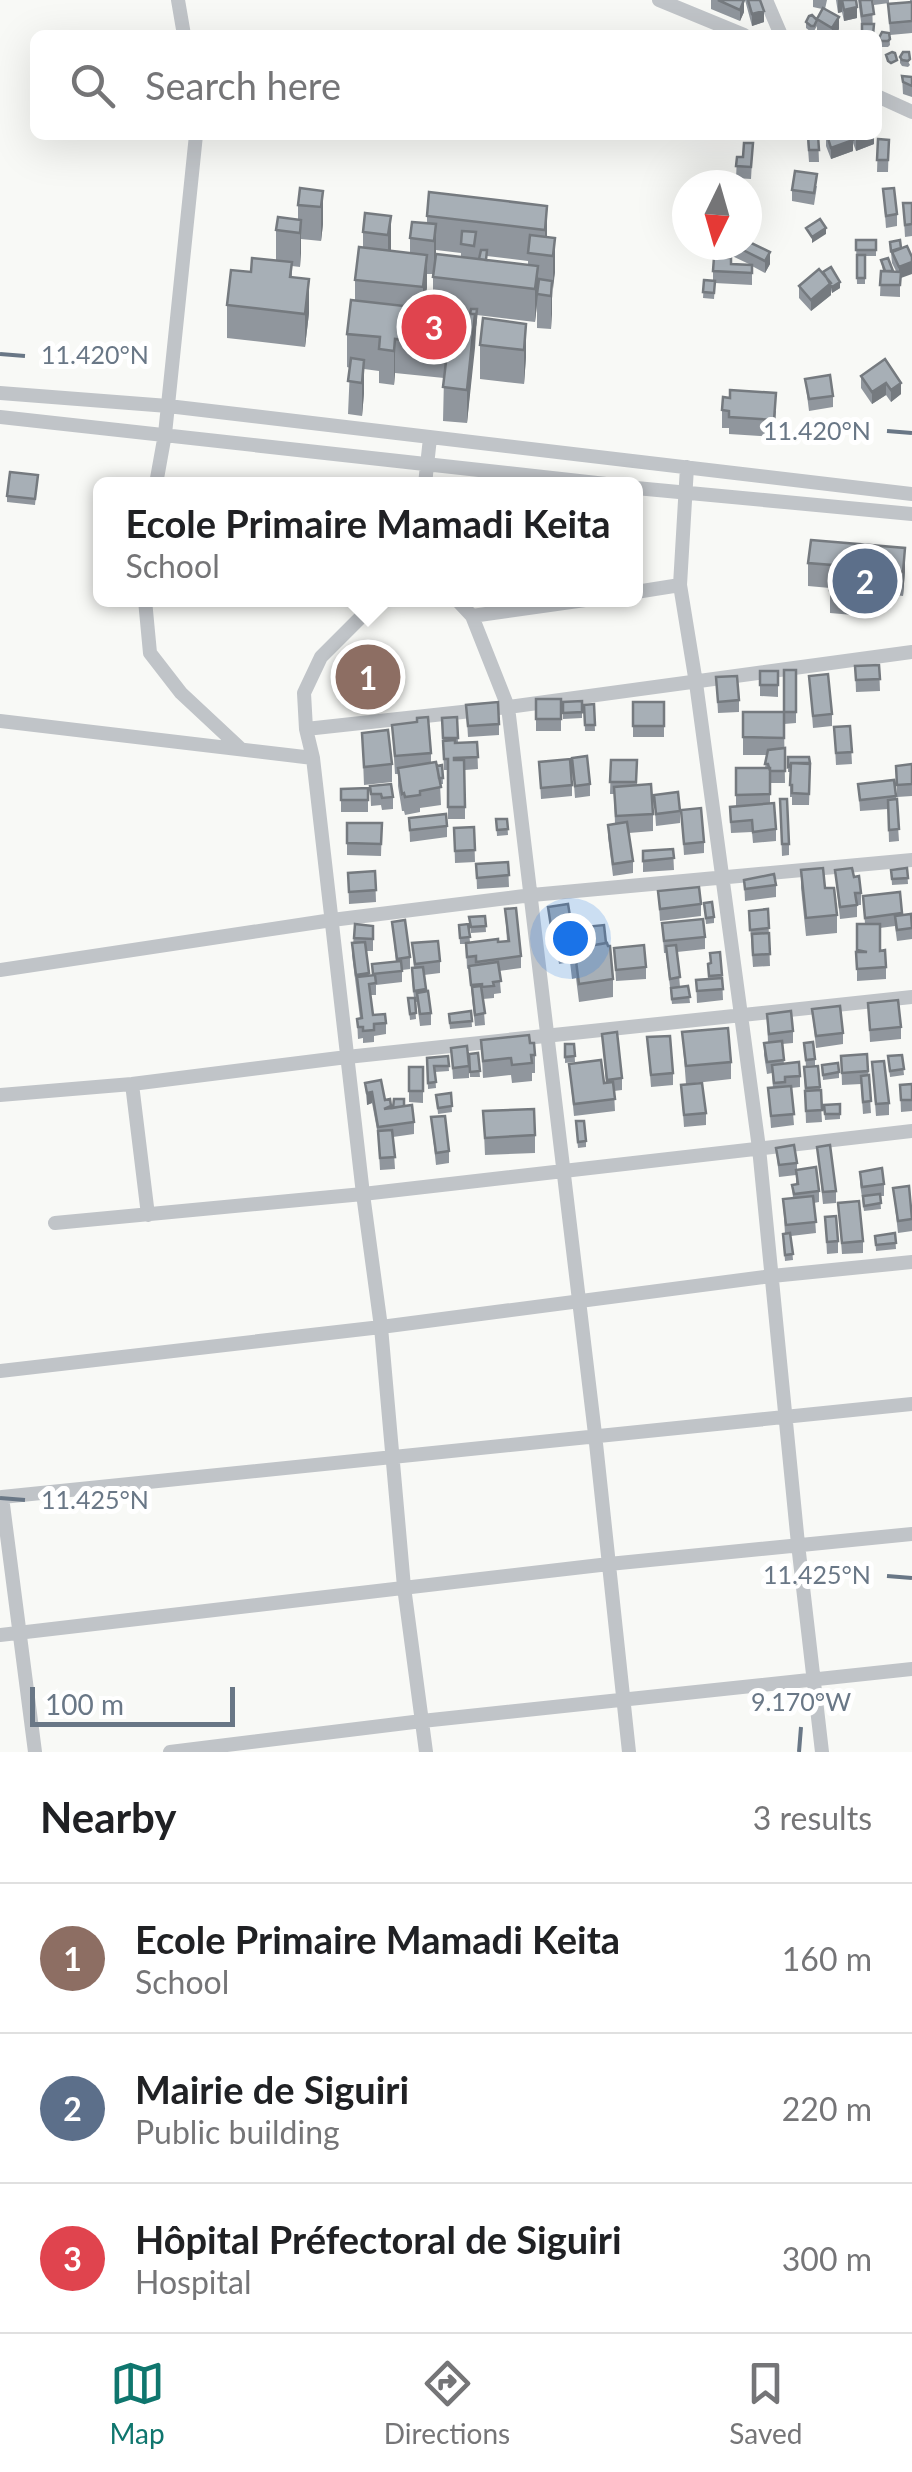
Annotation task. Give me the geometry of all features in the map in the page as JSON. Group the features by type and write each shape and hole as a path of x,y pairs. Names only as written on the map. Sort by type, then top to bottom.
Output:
{"street":[{"path":"178,0 183,30"},
{"path":"659,0 732,30"},
{"path":"766,0 779,30"},
{"path":"882,98 912,112"},
{"path":"157,477 166,434 195,140"},
{"path":"0,394 168,406 912,494"},
{"path":"0,415 19,396"},
{"path":"0,415 544,477"},
{"path":"426,477 430,438"},
{"path":"687,467 680,586 759,1148 822,1752"},
{"path":"643,489 912,514"},
{"path":"643,591 680,586"},
{"path":"146,607 150,653 181,693 241,750"},
{"path":"371,607 321,657 304,694 381,1327 404,1587 426,1752"},
{"path":"464,607 472,616 508,707 629,1752"},
{"path":"472,616 536,607"},
{"path":"306,729 508,707 912,652"},
{"path":"0,721 314,758"},
{"path":"0,970 332,920 532,895 912,860"},
{"path":"0,1095 132,1084 347,1057 912,997"},
{"path":"132,1084 148,1215"},
{"path":"55,1223 363,1194 912,1131"},
{"path":"0,1371 912,1262"},
{"path":"35,1752 2,1497 912,1404"},
{"path":"0,1635 609,1564 912,1534"},
{"path":"170,1752 228,1749 422,1720 912,1669"}],"building":[{"path":"718,0 744,0 740,10"},
{"path":"748,0 760,0 764,11 752,14"},
{"path":"842,0 856,0 857,7 844,10"},
{"path":"860,0 872,0 874,14 862,16"},
{"path":"912,2 912,21 890,23 888,4"},
{"path":"823,8 839,17 832,28 817,19"},
{"path":"812,15 817,20 814,26 806,22"},
{"path":"862,24 874,24 873,30 862,30"},
{"path":"892,52 897,60 891,63 886,55"},
{"path":"909,52 908,61 900,57"},
{"path":"902,76 912,77 912,86 903,82"},
{"path":"808,140 818,140 819,150 809,150"},
{"path":"829,140 853,140 831,148"},
{"path":"878,140 889,140 888,160 877,160"},
{"path":"744,143 753,143 751,167 736,166 737,157 743,157"},
{"path":"795,171 817,174 814,193 792,190"},
{"path":"300,188 323,191 321,207 298,205"},
{"path":"894,188 897,214 886,216 883,189"},
{"path":"429,192 547,206 545,230 427,216"},
{"path":"903,203 912,203 912,224 905,225"},
{"path":"365,213 391,216 388,235 363,232"},
{"path":"278,217 301,220 300,233 276,230"},
{"path":"820,219 826,228 812,237 806,228"},
{"path":"412,222 436,224 434,241 410,238"},
{"path":"462,231 476,232 474,246 461,244"},
{"path":"530,235 555,238 553,256 528,253"},
{"path":"856,240 876,240 876,250 856,250"},
{"path":"900,240 901,248 891,251 890,242"},
{"path":"907,246 912,262 899,267 892,252"},
{"path":"359,247 427,255 423,287 355,280"},
{"path":"762,248 770,252 765,261 762,260"},
{"path":"436,254 538,266 535,289 433,277"},
{"path":"857,255 865,255 865,278 857,278"},
{"path":"252,258 292,262 290,277 309,279 305,314 227,305 231,270 251,272"},
{"path":"888,258 893,271 885,271 881,260"},
{"path":"714,260 752,265 752,273 713,271"},
{"path":"831,267 840,282 832,287 823,272"},
{"path":"819,269 831,283 811,300 799,286"},
{"path":"881,271 901,272 900,285 880,285"},
{"path":"539,279 552,281 551,296 537,294"},
{"path":"704,280 715,281 714,293 703,292"},
{"path":"351,300 475,314 467,390 443,387 448,345 395,339 394,351 379,349 380,337 347,334"},
{"path":"483,318 526,324 524,350 480,345"},
{"path":"351,358 364,360 362,383 348,381"},
{"path":"885,359 901,383 891,390 886,383 872,392 861,376"},
{"path":"830,375 833,396 809,399 805,379"},
{"path":"730,390 776,393 774,420 729,417 729,411 722,410 723,397 730,398"},
{"path":"10,472 38,475 35,499 7,496"},
{"path":"811,540 905,548 903,572 878,570 876,594 830,590 832,565 808,563"},
{"path":"879,665 880,679 856,680 855,666"},
{"path":"784,670 796,670 796,712 784,712"},
{"path":"760,671 778,671 778,685 760,685"},
{"path":"828,674 832,714 813,716 809,676"},
{"path":"737,676 739,700 718,702 716,677"},
{"path":"536,699 561,699 561,719 536,719"},
{"path":"582,701 582,712 563,713 563,702"},
{"path":"498,702 499,724 468,726 466,705"},
{"path":"633,702 664,702 664,726 633,726"},
{"path":"594,704 595,725 585,725 584,705"},
{"path":"743,712 784,712 784,738 743,737"},
{"path":"428,717 431,753 395,756 392,725"},
{"path":"457,717 458,738 443,738 442,718"},
{"path":"850,726 852,752 836,753 834,727"},
{"path":"388,730 392,764 364,767 362,733"},
{"path":"443,741 477,742 478,757 454,758 464,760 465,807 448,807 448,759 444,759"},
{"path":"785,748 785,771 770,771 765,764 768,750"},
{"path":"587,756 590,784 575,786 572,758"},
{"path":"788,757 809,757 810,763 791,763 788,767"},
{"path":"570,759 572,785 541,788 539,762"},
{"path":"611,760 637,760 636,782 610,782"},
{"path":"436,762 441,787 405,797 398,768"},
{"path":"791,763 810,764 809,794 792,793"},
{"path":"912,764 912,784 897,785 896,766"},
{"path":"736,768 770,768 770,794 736,795"},
{"path":"894,780 896,796 860,800 858,784"},
{"path":"391,784 393,797 371,794 370,786"},
{"path":"651,784 653,814 616,816 614,787"},
{"path":"368,788 368,800 341,800 341,789"},
{"path":"678,792 680,811 656,814 654,795"},
{"path":"780,799 787,799 789,844 782,844"},
{"path":"897,799 899,829 889,830 888,800"},
{"path":"774,803 776,829 753,832 752,820 731,822 730,807"},
{"path":"701,808 704,842 684,844 681,810"},
{"path":"446,814 447,826 410,830 409,818"},
{"path":"496,819 507,819 508,829 497,830"},
{"path":"627,822 633,861 613,864 608,825"},
{"path":"347,823 382,823 381,844 347,843"},
{"path":"474,827 475,850 455,851 454,828"},
{"path":"673,849 674,858 643,861 643,851"},
{"path":"508,862 509,875 477,878 476,864"},
{"path":"823,868 825,888 834,888 837,915 806,918 801,870"},
{"path":"852,868 854,877 859,876 861,893 855,893 857,905 840,907 835,870"},
{"path":"907,868 908,878 892,879 891,870"},
{"path":"375,871 376,890 349,892 348,873"},
{"path":"774,874 776,885 745,889 744,880"},
{"path":"699,887 701,904 660,909 658,891"},
{"path":"900,892 902,913 865,918 863,896"},
{"path":"712,902 714,917 706,918 704,903"},
{"path":"568,904 570,916 564,916 566,931 552,933 548,907"},
{"path":"516,908 521,956 476,962 476,956 467,957 466,943 509,941 505,909"},
{"path":"768,909 769,928 750,930 749,911"},
{"path":"911,914 912,928 897,930 895,916"},
{"path":"485,916 486,926 471,927 469,917"},
{"path":"703,919 705,937 664,941 662,923"},
{"path":"405,920 410,957 397,959 392,922"},
{"path":"355,924 373,926 373,939 354,938"},
{"path":"468,924 470,937 460,938 459,925"},
{"path":"857,924 880,924 880,951 885,950 886,967 857,969 856,952 867,952 857,950"},
{"path":"604,925 606,943 577,948 574,928"},
{"path":"769,933 770,954 753,955 752,934"},
{"path":"438,941 440,961 415,964 412,943"},
{"path":"365,942 369,973 356,975 352,943"},
{"path":"607,943 613,979 579,984 570,949"},
{"path":"572,944 570,956 559,958 557,946"},
{"path":"644,945 646,967 616,970 614,948"},
{"path":"676,945 680,977 670,979 666,946"},
{"path":"720,952 722,975 709,976 710,953"},
{"path":"401,961 402,971 373,974 372,964"},
{"path":"498,962 501,981 493,982 494,986 471,985 469,966"},
{"path":"423,967 426,989 414,991 412,968"},
{"path":"375,975 376,983 369,984 373,1015 385,1014 386,1023 363,1031 357,1019 362,1018 357,977"},
{"path":"722,978 723,989 697,991 696,980"},
{"path":"481,986 485,1013 475,1015 472,987"},
{"path":"688,986 690,997 672,999 671,988"},
{"path":"428,991 431,1013 420,1014 417,993"},
{"path":"408,998 415,998 416,1013 410,1014"},
{"path":"898,1000 901,1027 870,1030 868,1003"},
{"path":"840,1006 843,1033 816,1036 812,1009"},
{"path":"471,1011 472,1021 450,1023 449,1014"},
{"path":"791,1011 793,1031 769,1034 767,1014"},
{"path":"728,1028 731,1062 686,1066 682,1032"},
{"path":"617,1032 622,1078 607,1080 602,1034"},
{"path":"529,1035 530,1043 534,1043 532,1063 512,1065 511,1058 483,1061 481,1040"},
{"path":"670,1036 673,1073 651,1075 647,1037"},
{"path":"782,1041 784,1060 767,1062 764,1043"},
{"path":"813,1042 815,1059 806,1060 804,1043"},
{"path":"565,1044 574,1044 575,1056 565,1057"},
{"path":"467,1046 469,1066 453,1068 451,1048"},
{"path":"478,1053 480,1071 470,1072 469,1054"},
{"path":"867,1054 868,1071 842,1073 841,1056"},
{"path":"902,1055 904,1069 890,1071 888,1056"},
{"path":"448,1056 449,1066 434,1066 436,1082 428,1083 427,1058"},
{"path":"601,1060 604,1083 613,1082 615,1099 574,1104 569,1064"},
{"path":"884,1061 889,1103 876,1104 872,1062"},
{"path":"799,1062 800,1076 774,1083 772,1065"},
{"path":"838,1063 839,1072 823,1075 822,1065"},
{"path":"818,1066 820,1087 806,1088 804,1067"},
{"path":"409,1067 423,1067 423,1091 409,1091"},
{"path":"869,1075 871,1101 863,1102 861,1076"},
{"path":"381,1080 385,1100 390,1099 391,1106 384,1109 412,1105 414,1122 378,1127 372,1092 367,1093 365,1083"},
{"path":"702,1083 706,1113 684,1115 681,1085"},
{"path":"912,1084 912,1100 901,1100 900,1085"},
{"path":"791,1086 794,1114 771,1116 768,1088"},
{"path":"821,1090 822,1110 806,1111 805,1091"},
{"path":"451,1093 452,1106 438,1108 436,1095"},
{"path":"394,1099 404,1099 404,1106 393,1108"},
{"path":"840,1104 840,1114 825,1114 824,1105"},
{"path":"534,1109 535,1135 485,1138 483,1111"},
{"path":"445,1116 449,1151 436,1153 431,1117"},
{"path":"576,1121 584,1121 586,1141 578,1142"},
{"path":"392,1130 395,1157 380,1158 378,1131"},
{"path":"794,1145 797,1163 779,1165 776,1148"},
{"path":"830,1145 836,1191 823,1192 817,1147"},
{"path":"816,1167 819,1191 794,1194 792,1185 798,1184 796,1170"},
{"path":"882,1168 884,1184 862,1187 860,1172"},
{"path":"909,1186 912,1219 898,1221 893,1188"},
{"path":"880,1194 881,1203 864,1206 863,1196"},
{"path":"813,1196 816,1222 786,1225 783,1199"},
{"path":"859,1201 863,1241 842,1243 838,1203"},
{"path":"836,1216 838,1241 827,1242 825,1217"},
{"path":"790,1233 793,1254 785,1255 783,1234"},
{"path":"895,1233 896,1243 876,1245 875,1236"}],"place":[{"name":"Hôpital Préfectoral de Siguiri","path":"434,327"},
{"name":"Mairie de Siguiri","path":"865,581"},
{"name":"Ecole Primaire Mamadi Keita","path":"368,677"}]}
